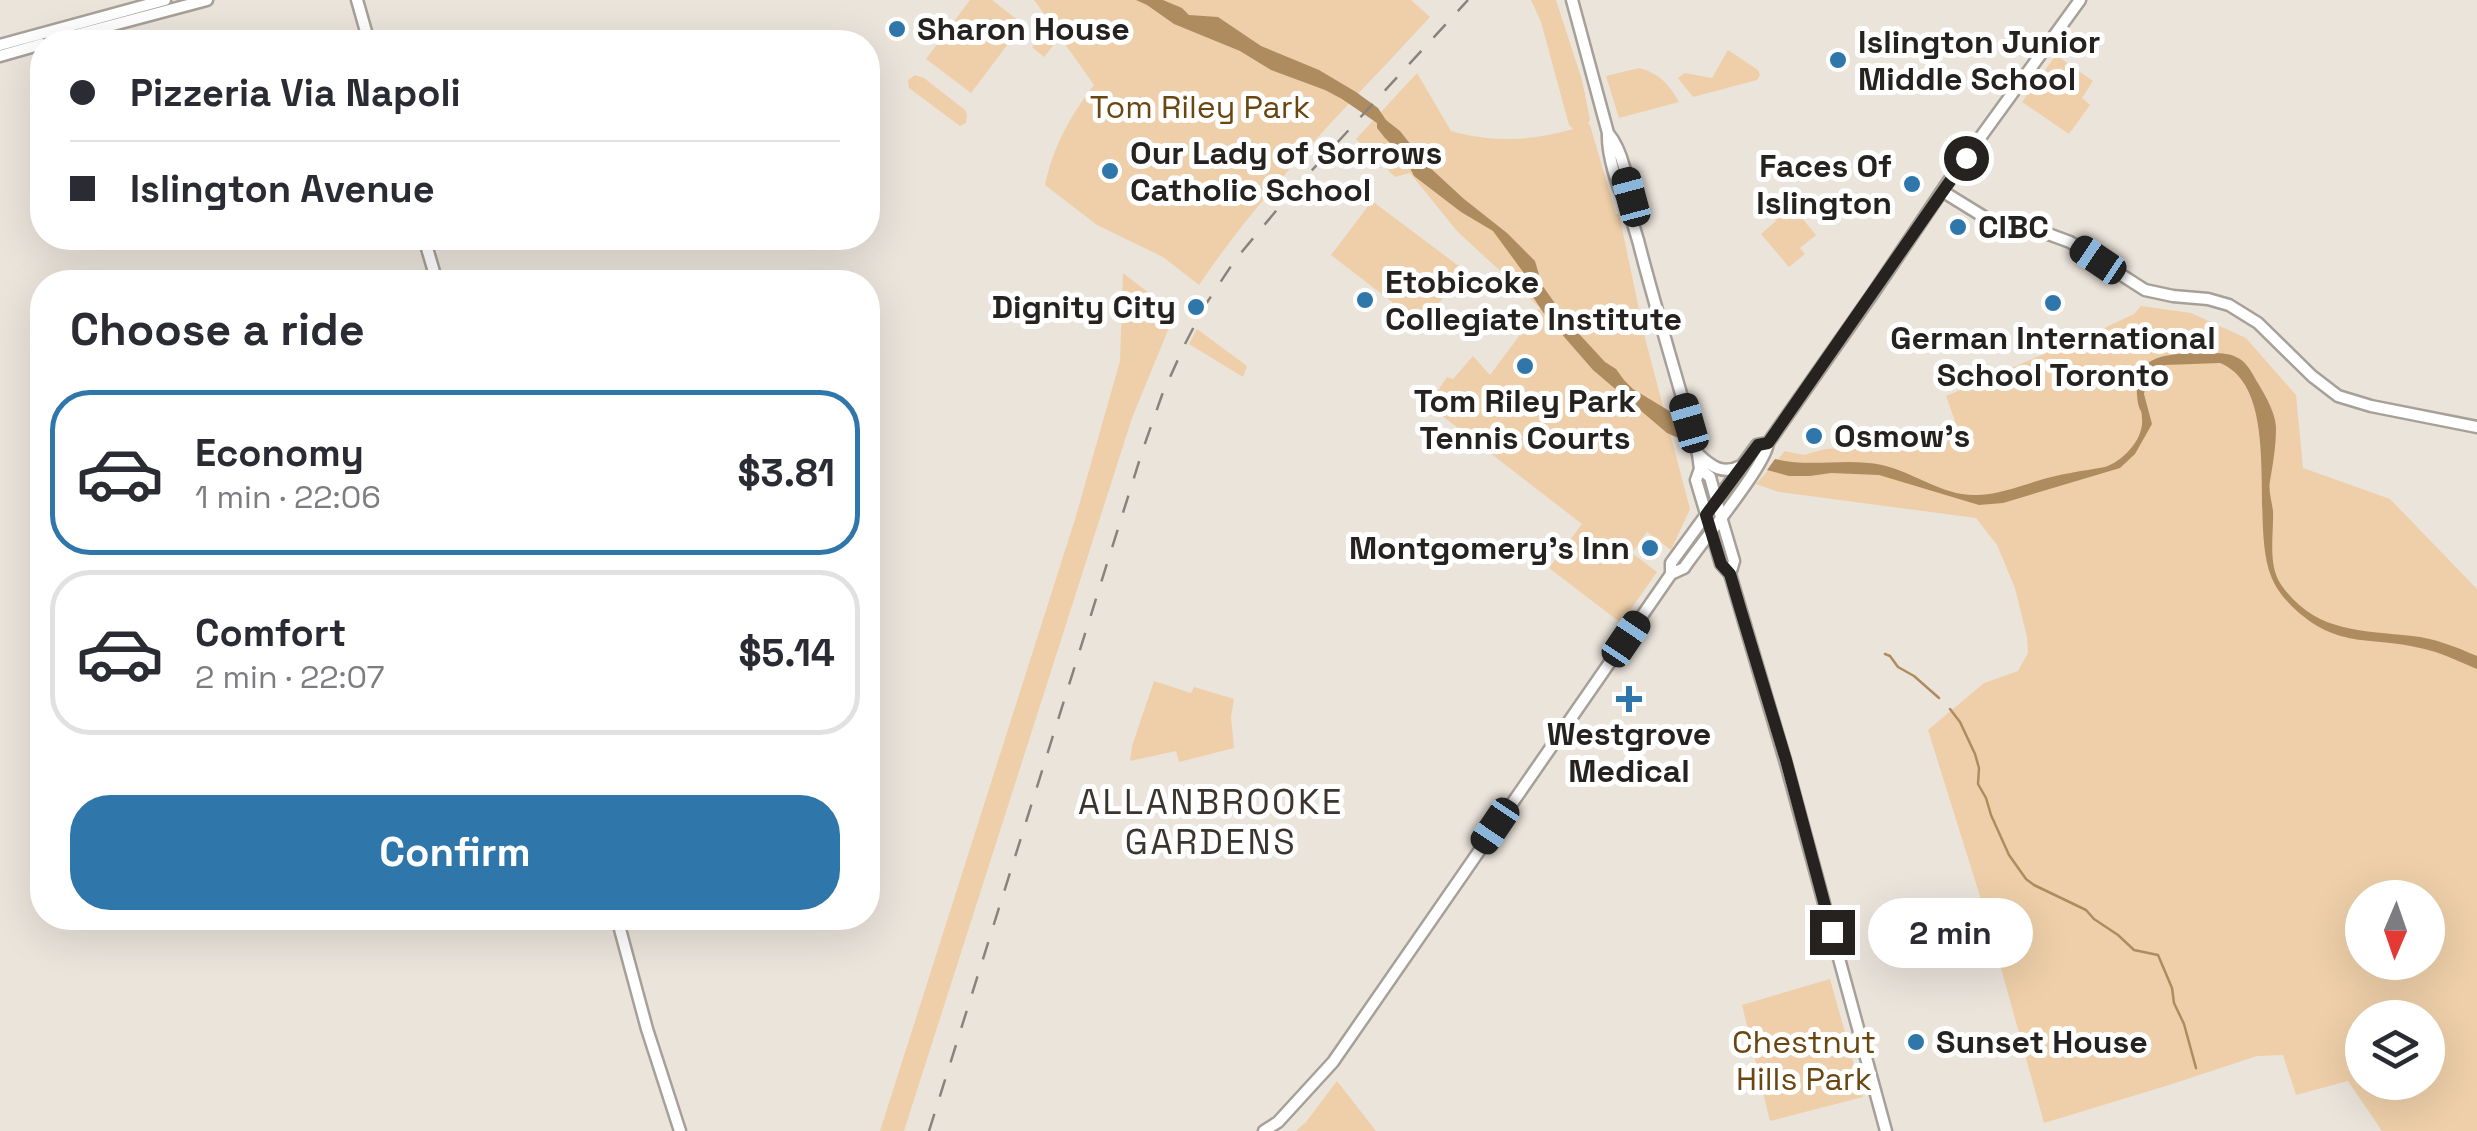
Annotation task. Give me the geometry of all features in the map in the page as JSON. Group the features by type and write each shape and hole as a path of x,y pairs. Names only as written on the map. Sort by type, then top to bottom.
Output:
{"main road":[{"path":"55,30 165,0"},
{"path":"94,30 206,0"},
{"path":"357,0 366,30"},
{"path":"1264,1131 1278,1122 1333,1062 1671,574 1684,568 1694,554 1942,192 2080,0"},
{"path":"1571,1 1608,133 1616,142 1631,197 1630,207 1698,454 1700,470 1696,480 1721,564"},
{"path":"0,45 30,37"},
{"path":"0,56 30,48"},
{"path":"1942,192 1989,220 2066,240 2145,290 2229,305 2258,322 2338,396 2477,427"},
{"path":"1671,574 1670,563 1716,500 1758,445 1768,443"},
{"path":"1698,454 1721,470 1742,465"},
{"path":"1700,470 1710,477 1734,561 1730,574"},
{"path":"1694,554 1708,553 1730,574 1786,760 1886,1131"},
{"path":"620,930 680,1131"}],"green space":[{"path":"970,0 992,0 1023,24 971,93 926,59"},
{"name":"Tom Riley Park","path":"1034,0 1411,0 1430,17 1280,180 1199,285 1163,257 1097,225 1045,185 1064,132 1094,85 1060,37 1044,57 1032,47 1051,23"},
{"name":"Tom Riley Park","path":"1531,0 1556,0 1582,80 1588,124 1619,214 1645,338 1690,509 1671,550 1647,532 1632,553 1657,572 1621,623 1549,568 1582,524 1428,405 1447,377 1453,379 1473,356 1490,375 1540,308 1457,231 1410,173 1395,177 1356,139 1417,73 1451,131 1512,139 1573,129"},
{"path":"1728,50 1758,70 1757,80 1693,97 1678,78 1685,73 1712,78"},
{"path":"2056,55 2093,81 2082,98 2090,105 2069,134 2022,102"},
{"path":"1639,68 1663,80 1679,102 1619,118 1606,76"},
{"path":"915,75 965,110 966,123 960,126 909,88 908,80"},
{"path":"1372,201 1464,270 1422,325 1331,255"},
{"path":"1788,201 1816,235 1800,248 1805,254 1789,267 1761,234 1776,221 1772,214"},
{"path":"1123,273 1175,313 1132,418 904,1131 880,1131 1076,516 1120,361"},
{"path":"2141,306 2191,313 2246,338 2296,395 2303,468 2390,499 2477,589 2477,1131 2382,1131 2361,1100 2445,1100 2445,1000 2345,1000 2345,1082 2296,1095 2283,1055 2257,1056 2044,1123 1989,925 1928,730 1984,683 2018,671 2028,653 2015,588 1997,545 1976,518 1779,492 1756,484 1785,451 1804,455 1825,449 1905,445 1960,435 1946,396 2134,314"},
{"path":"1197,329 1247,366 1243,377 1189,344"},
{"path":"1154,681 1191,693 1194,687 1234,699 1234,748 1179,762 1176,751 1130,761"},
{"name":"Chestnut Hills Park","path":"1830,979 1863,1097 1770,1121 1742,1005"},
{"path":"1337,1081 1376,1131 1296,1131 1306,1122"}],"shaded area":[{"path":"1136,0 1163,0 1189,15 1218,17 1261,46 1319,70 1378,108 1426,164 1535,261 1542,285 1569,323 1633,389 1676,415 1683,440 1667,433 1593,370 1545,315 1533,297 1529,280 1493,231 1414,176 1377,123 1325,90 1271,70 1240,51 1174,24"},
{"path":"2191,353 2226,354 2240,359 2272,410 2276,428 2270,485 2273,560 2277,578 2295,601 2309,613 2341,626 2420,637 2453,646 2477,656 2477,669 2427,650 2328,632 2286,600 2273,581 2265,552 2261,459 2252,400 2240,377 2220,363 2165,365 2147,379 2144,394 2152,424 2135,454 2120,468 2003,503 1979,505 1879,475 1789,476 1767,470 1775,459 1869,463 1894,468 1953,492 1978,495 2105,467 2125,454 2140,434 2142,416 2137,389 2142,369 2157,358"}],"waterway":[{"path":"1885,654 1939,698"},
{"path":"1950,709 1975,754 1978,784 2009,855 2034,885 2086,910 2134,950 2158,955 2196,1068"}],"railway":[{"path":"929,1131 1143,449 1185,344 1235,260 1291,193 1468,0"}],"place":[{"name":"Sharon House","path":"897,29"},
{"name":"Islington Junior Middle School","path":"1838,60"},
{"name":"Our Lady of Sorrows Catholic School","path":"1110,171"},
{"name":"Faces Of Islington","path":"1912,184"},
{"name":"CIBC","path":"1958,227"},
{"name":"Etobicoke Collegiate Institute","path":"1365,300"},
{"name":"German International School Toronto","path":"2053,303"},
{"name":"Dignity City","path":"1196,307"},
{"name":"Tom Riley Park Tennis Courts","path":"1525,366"},
{"name":"Osmow's","path":"1814,436"},
{"name":"Montgomery's Inn","path":"1650,548"},
{"name":"Westgrove Medical","path":"1629,699"},
{"name":"Sunset House","path":"1916,1042"}],"district":[{"name":"ALLANBROOKE GARDENS","path":"1211,822"}],"route":[{"path":"1832,932 1730,574 1721,564 1706,515 1758,445 1768,443 1966,158"}]}
